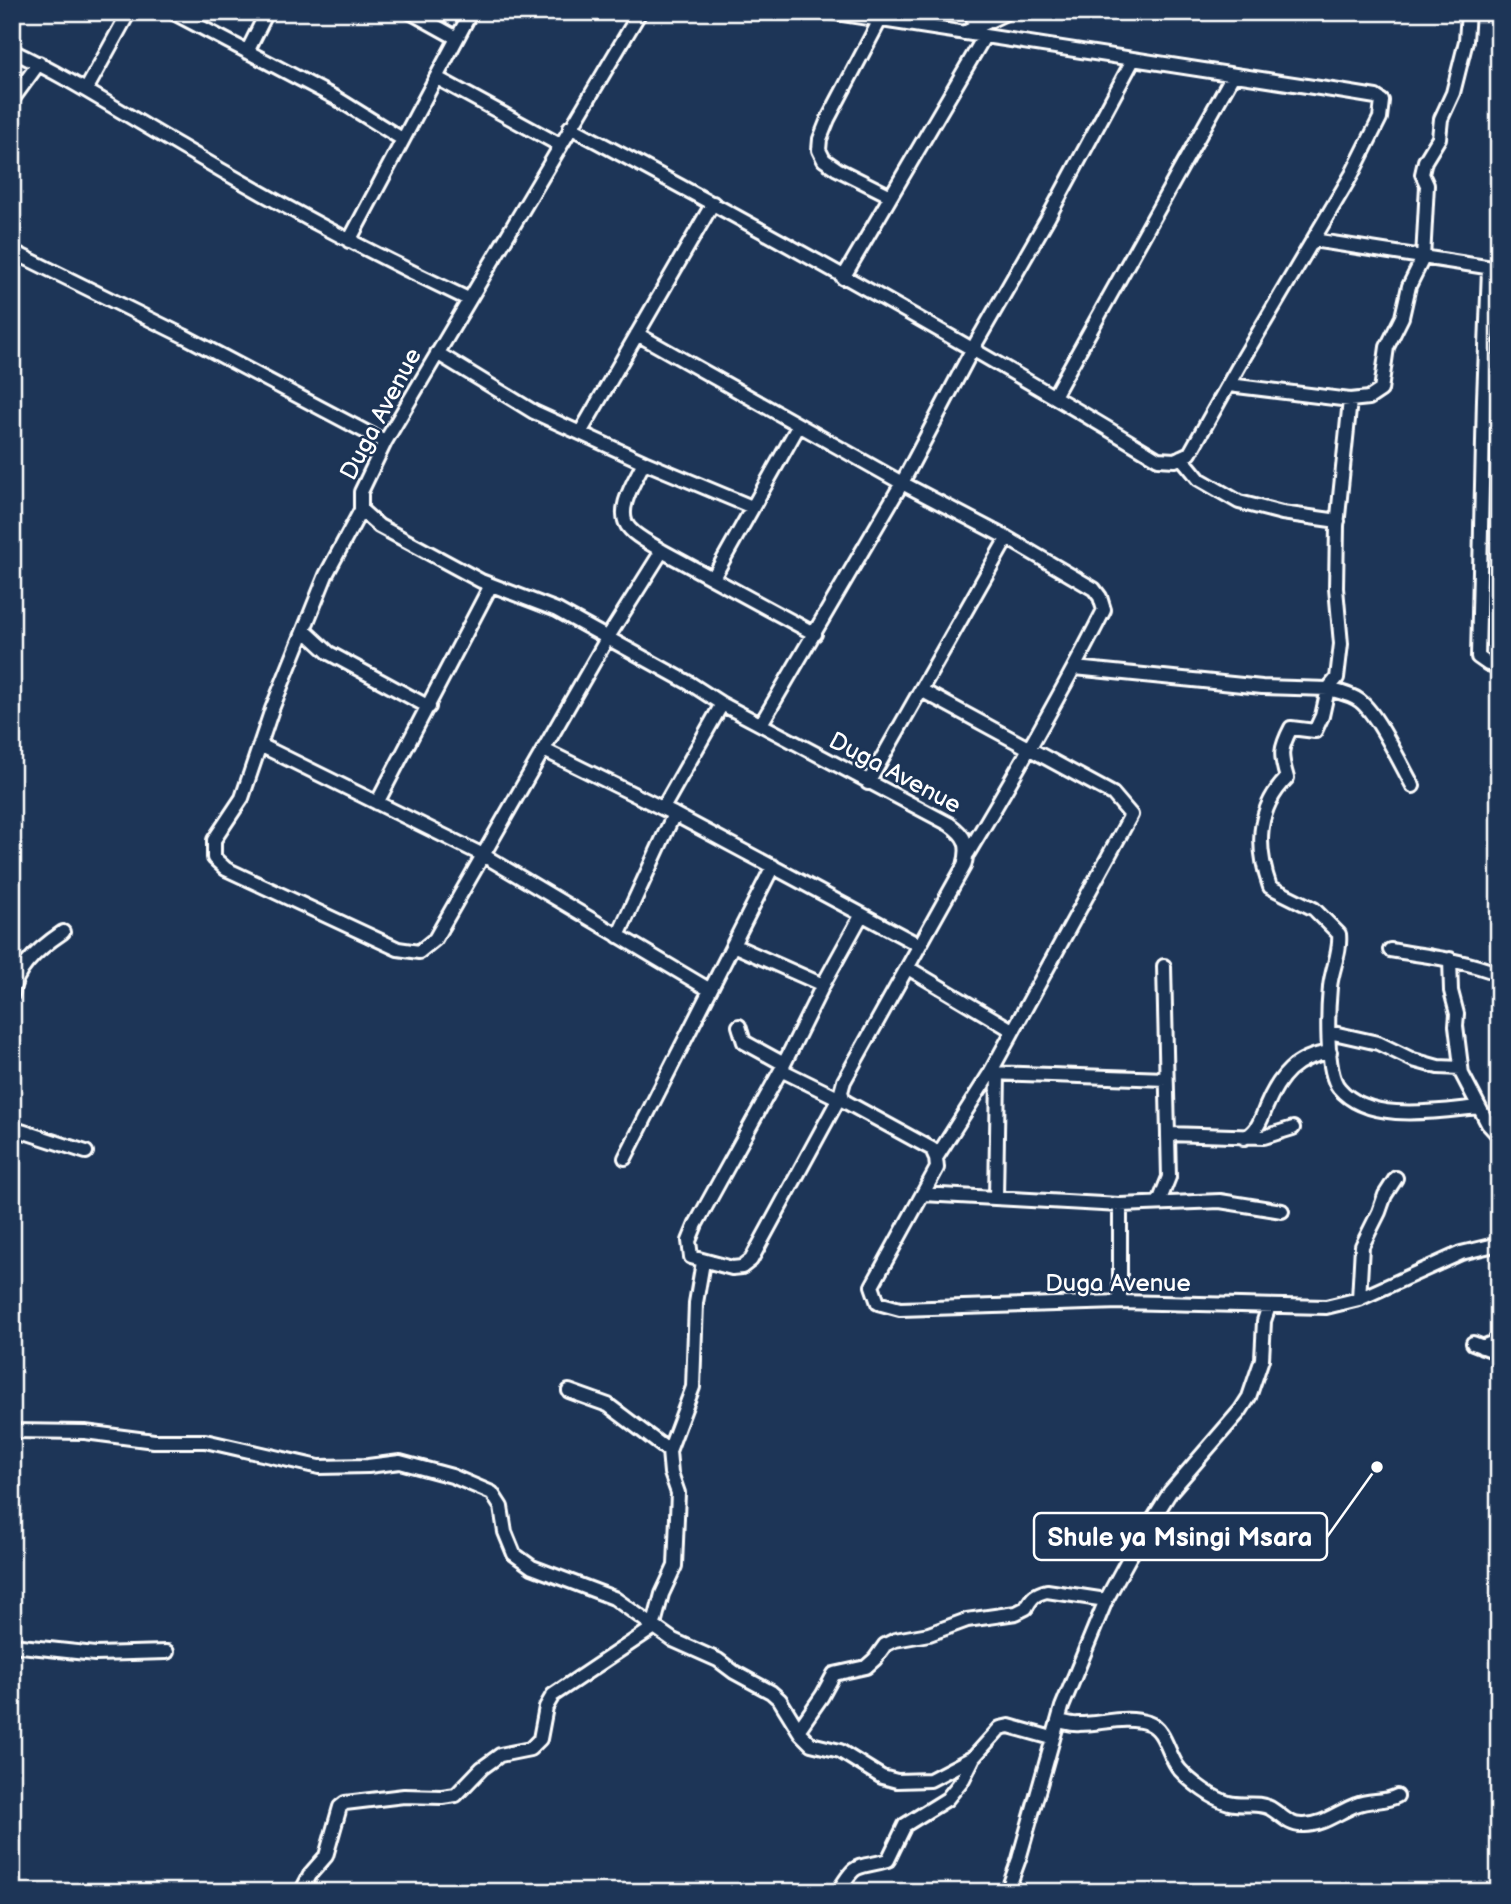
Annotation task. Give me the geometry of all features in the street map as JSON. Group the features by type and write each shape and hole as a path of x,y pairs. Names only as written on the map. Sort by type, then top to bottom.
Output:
{"street":[{"path":"86,90 129,12"},
{"path":"172,12 336,98 402,139"},
{"path":"247,52 267,12"},
{"path":"410,12 457,38"},
{"path":"349,241 471,12"},
{"name":"Duga Avenue","path":"640,12 468,299 385,443 360,492 361,510 379,526 491,585 557,610 608,637 691,684 722,705 948,824 968,842 964,866 844,1081 841,1101 751,1260 742,1267 732,1268 704,1262"},
{"path":"570,127 713,204 1054,396 1158,459 1175,460 1190,453 1352,174 1380,117 1382,101 1376,97 1133,60 975,32 830,12"},
{"path":"970,12 975,32"},
{"path":"843,278 891,196 975,32 1008,12"},
{"path":"1229,385 1350,400 1369,398 1381,390 1387,347 1402,317 1409,286 1423,258 1427,185 1422,174 1425,161 1439,138 1441,119 1453,93 1468,33 1468,12"},
{"path":"880,20 828,119 820,139 819,150 824,160 837,169 891,196"},
{"path":"12,51 86,90 181,147 349,241 468,299"},
{"path":"761,724 902,483 972,350 1049,216 1133,60"},
{"path":"12,100 38,63"},
{"path":"1054,396 1233,75"},
{"path":"437,78 560,145"},
{"path":"580,433 713,204"},
{"path":"1313,240 1494,269 1484,399 1478,657 1499,667"},
{"path":"14,256 184,336 385,443"},
{"path":"637,334 902,483 1007,538 1094,589 1100,597 1104,610 1075,668 1031,749 968,853"},
{"path":"437,353 534,412 752,507"},
{"path":"1350,400 1338,522 1336,588 1341,644 1337,678 1328,689 1322,716 1315,731 1291,728 1282,745 1282,760 1287,778 1275,790 1260,825 1265,872 1270,887 1314,909 1339,934 1340,943 1331,982 1329,1032 1334,1077 1338,1088 1359,1104 1405,1113 1479,1107"},
{"path":"713,578 799,425"},
{"path":"1181,457 1199,479 1239,502 1282,513 1338,522"},
{"path":"644,462 628,495 624,513 629,528 662,551 815,634"},
{"path":"361,510 326,575 242,798 214,840 215,858 226,869 398,949 419,952 435,939 608,637 662,551"},
{"path":"868,783 1007,538"},
{"path":"377,803 491,585"},
{"path":"304,630 329,653 429,706"},
{"path":"1075,668 1262,687 1328,689 1350,695 1361,701 1384,734 1413,786"},
{"path":"921,690 1031,749"},
{"path":"618,936 668,811 722,705"},
{"path":"260,745 483,856 710,990"},
{"name":"Duga Avenue","path":"1031,749 1113,794 1131,815 1012,1030 994,1073 936,1158 936,1168 872,1286 878,1303 900,1309 1120,1302 1326,1307 1359,1299 1461,1253 1499,1244"},
{"path":"544,750 668,811 919,945"},
{"path":"625,1158 773,866"},
{"path":"301,1892 311,1873 326,1856 340,1807 345,1803 404,1796 456,1795 482,1768 500,1755 530,1749 540,1739 545,1707 553,1695 653,1628 662,1594 675,1566 678,1493 671,1473 669,1451 693,1387 696,1303 704,1262 691,1257 689,1241 861,916"},
{"path":"12,995 13,986 27,964 47,942 63,932"},
{"path":"733,944 823,985"},
{"path":"1390,950 1450,959 1499,974"},
{"path":"1450,959 1451,990 1457,1014 1462,1074 1488,1124 1499,1136"},
{"path":"1159,1202 1169,1177 1164,967"},
{"path":"908,968 1012,1030"},
{"path":"739,1026 744,1042 841,1101 932,1149 936,1158"},
{"path":"1329,1032 1378,1043 1413,1060 1438,1067 1461,1068"},
{"path":"1244,1138 1257,1128 1283,1074 1317,1054 1330,1052"},
{"path":"996,1198 994,1073 1166,1079"},
{"path":"12,1128 86,1152"},
{"path":"1168,1134 1244,1138 1264,1137 1293,1128"},
{"path":"1359,1299 1362,1246 1385,1195 1396,1178"},
{"path":"923,1194 1120,1205 1220,1201 1282,1211"},
{"path":"1120,1205 1120,1302"},
{"path":"1007,1892 1062,1707 1106,1600 1170,1492 1249,1398 1262,1359 1264,1321 1269,1306"},
{"path":"1499,1340 1478,1345 1499,1353"},
{"path":"569,1391 608,1405 669,1451"},
{"path":"12,1431 85,1432 154,1441 205,1441 320,1467 400,1462 452,1476 492,1493 501,1507 505,1532 514,1554 532,1567 614,1598 653,1628 689,1648 719,1660 734,1672 771,1692 780,1700 811,1744 839,1751 882,1777 897,1781 930,1780 974,1757"},
{"path":"799,1729 834,1674 866,1667 885,1644 929,1634 967,1620 1016,1613 1026,1608 1031,1598 1038,1593 1047,1591 1106,1600"},
{"path":"12,1645 95,1654 167,1652"},
{"path":"1058,1721 1077,1725 1115,1720 1152,1725 1161,1734 1181,1772 1217,1799 1228,1803 1255,1803 1269,1808 1292,1824 1319,1824 1357,1805 1371,1801 1387,1801 1397,1796"},
{"path":"838,1892 852,1869 866,1863 888,1860 905,1825 947,1799 963,1779 974,1757 1000,1728 1009,1726 1052,1738"}],"place":[{"name":"Shule ya Msingi Msara","path":"1377,1467"}]}
